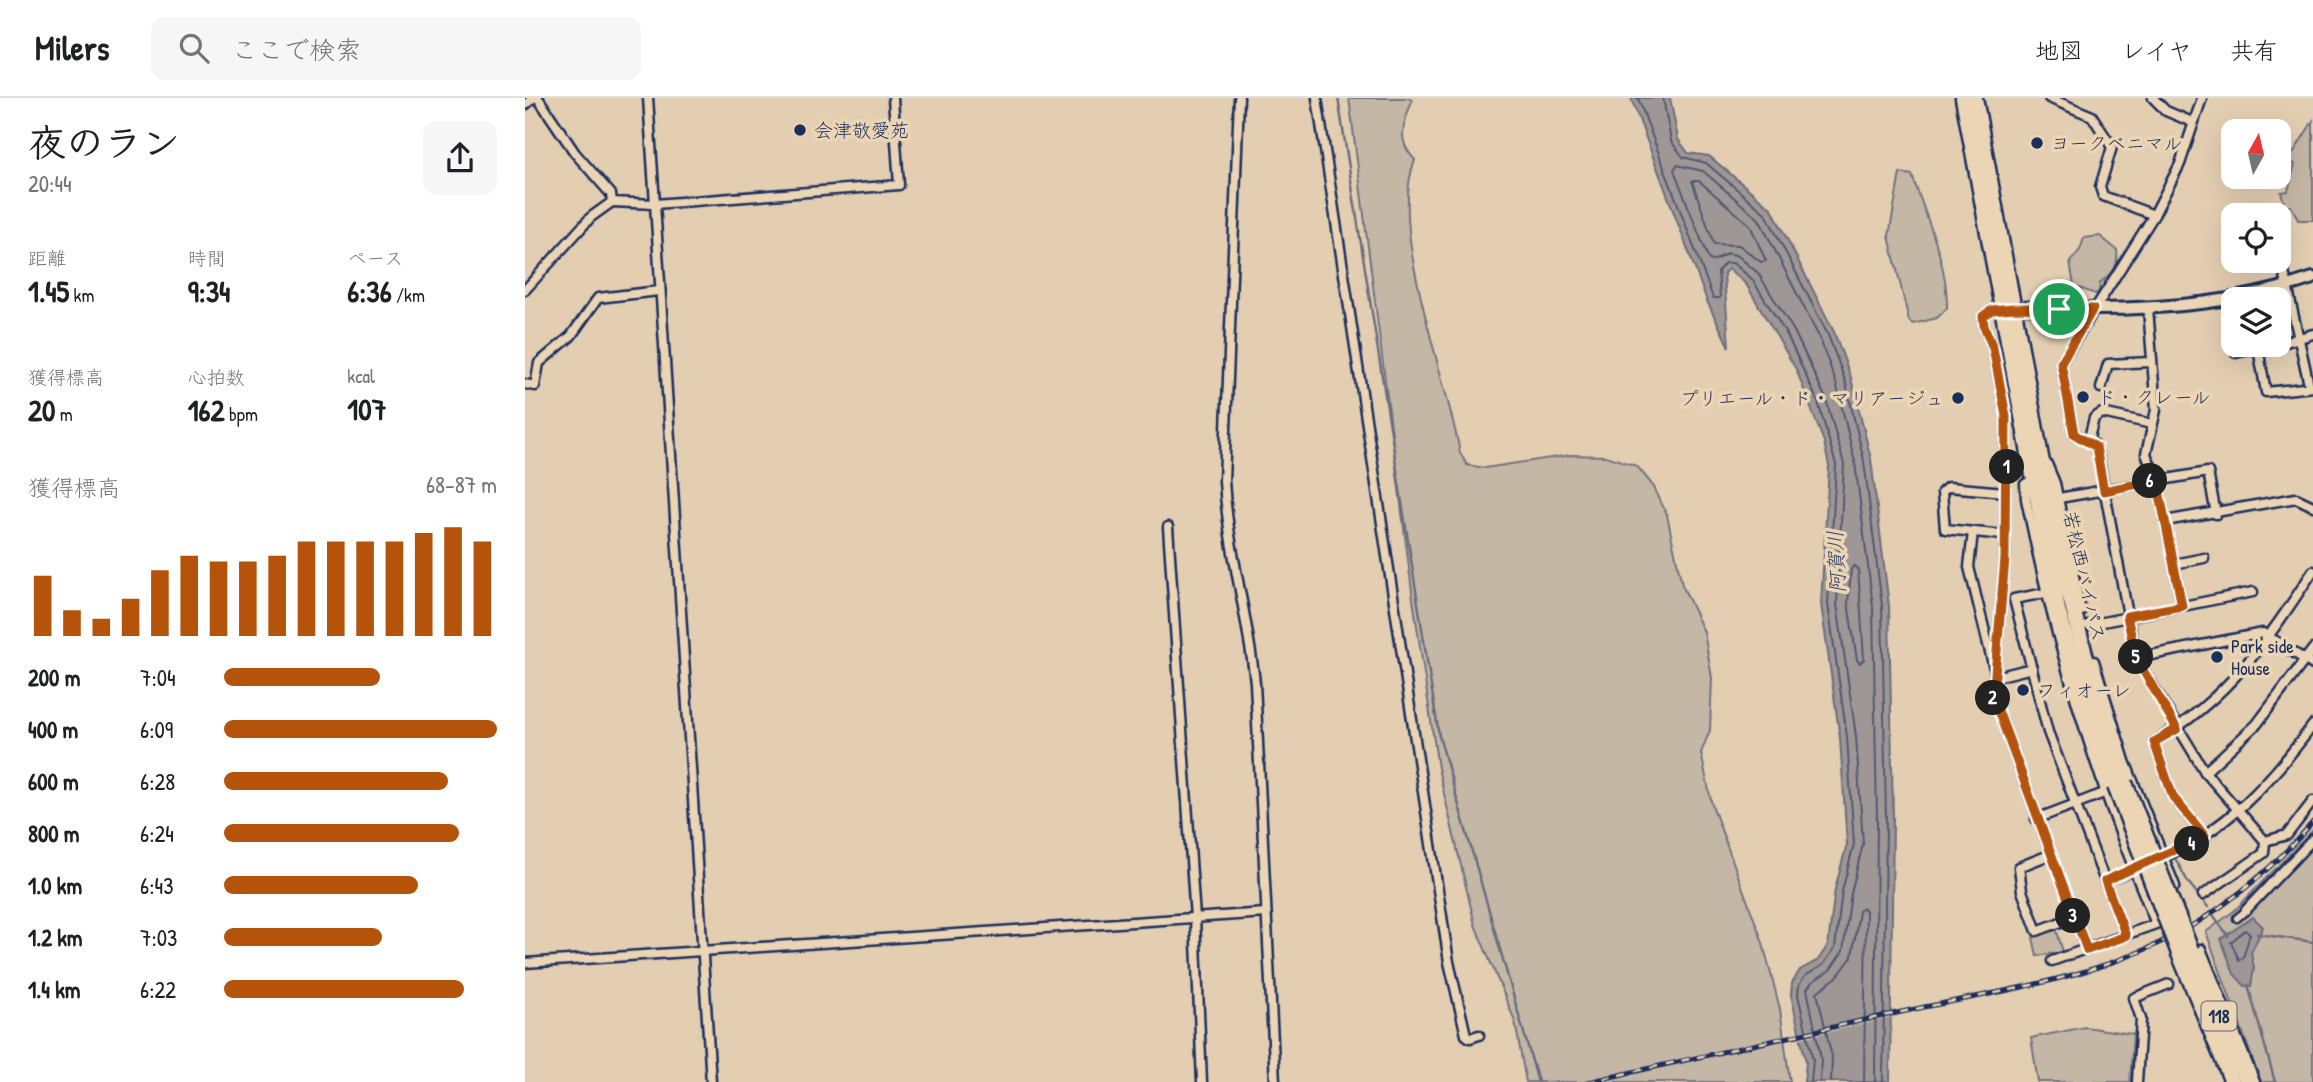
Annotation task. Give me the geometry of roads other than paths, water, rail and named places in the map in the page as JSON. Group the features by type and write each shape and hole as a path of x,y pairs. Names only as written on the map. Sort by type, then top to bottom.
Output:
{"highway":[{"name":"若松西バイパス","path":"1963,98 2075,623 2120,788"},
{"name":"若松西バイパス","path":"1975,98 2033,480 2058,610 2100,750 2120,788 2232,1082"},
{"name":"若松西バイパス","path":"2185,953 2247,1082"}],"street":[{"path":"525,105 536,98 575,153 611,194 612,202"},
{"path":"648,98 712,1082"},
{"path":"525,290 591,217 612,202 655,204 899,186 893,98"},
{"path":"1239,98 1224,481 1227,523 1251,646 1255,683 1275,1082"},
{"path":"1317,98 1449,962 1466,1035 1470,1038 1479,1035"},
{"path":"2049,98 2092,116 2112,146 2100,187 2103,196 2154,215"},
{"path":"2153,98 2166,111 2192,122"},
{"path":"2202,98 2180,164 2154,215 2061,363 2074,434 2096,447 2136,658 2205,772 2265,841 2264,853 2203,895"},
{"path":"2260,357 2266,392 2284,393 2311,386 2286,273"},
{"path":"2087,950 2049,855 1993,697 2002,600 2006,416 1993,348 1983,323 1987,312 2008,308 2148,308 2216,302 2313,278"},
{"path":"525,384 535,386 539,363 571,336 598,298 659,290"},
{"path":"2148,308 2156,410 2146,454 2157,480 2182,606"},
{"path":"2291,340 2313,334"},
{"path":"2101,388 2108,364 2151,362"},
{"path":"2088,442 2094,418 2102,413 2152,424"},
{"path":"2040,457 2050,468 2059,498 2085,633 2120,788"},
{"path":"2059,498 2207,472 2216,513"},
{"path":"2033,480 2025,484 2026,499 2045,593 2120,788 2163,858 2175,886"},
{"path":"2004,536 1945,529 1942,492 1948,487 2005,492"},
{"path":"2165,521 2296,498 2313,506"},
{"path":"1168,527 1195,918 1202,1082"},
{"path":"1973,532 1969,567 1996,677"},
{"path":"2173,564 2204,558"},
{"path":"2205,836 2173,797 2154,742 2177,729 2218,697 2270,636 2313,571"},
{"path":"2088,625 2253,592"},
{"path":"2002,600 2045,593"},
{"path":"2014,599 2049,732 2126,936"},
{"path":"2136,658 2263,633 2309,662"},
{"path":"2205,772 2257,724 2309,662 2313,649"},
{"path":"1996,677 2032,668"},
{"path":"2105,881 2163,858 2205,836 2238,812 2313,725"},
{"path":"2108,802 2120,788"},
{"path":"2108,802 2120,788"},
{"path":"2036,819 2120,788"},
{"path":"2052,961 2156,924 2108,802"},
{"path":"2265,841 2287,835 2313,802"},
{"path":"2242,914 2313,839"},
{"path":"2049,855 2019,867 2022,891 2037,931 2074,917"},
{"path":"525,963 1266,912"},
{"path":"2226,1082 2175,958 2177,953 2193,947 2201,949 2255,1082"},
{"path":"2137,1082 2141,1019 2134,998 2169,984"}],"water":[{"name":"阿賀川","path":"1631,98 1670,98 1678,139 1688,153 1709,156 1772,209 1834,332 1851,378 1871,459 1889,606 1893,819 1890,1082 1804,1082 1806,1062 1791,995 1792,983 1800,970 1818,960 1828,945 1835,889 1847,844 1840,738 1821,604 1829,466 1824,442 1796,369 1746,284 1729,269 1724,273 1729,347 1707,301"},
{"path":"2253,917 2263,927 2251,953 2254,968 2251,986 2245,986 2234,974 2221,939"}],"waterway":[{"path":"1338,98 1439,736 1538,1082"},
{"path":"2176,860 2188,882 2208,907"},
{"path":"2214,916 2228,936"},
{"path":"2257,934 2313,942"},
{"path":"2248,985 2275,1082"}],"railway":[{"path":"1588,1082 2039,983 2127,957 2177,934 2241,892 2279,858 2313,822"}],"place":[{"name":"会津敬愛苑","path":"800,130"},
{"name":"ヨークベニマル","path":"2037,143"},
{"name":"ド・クレール","path":"2083,397"},
{"name":"プリエール・ド・マリアージュ","path":"1958,398"},
{"name":"Park side House","path":"2217,657"},
{"name":"フィオーレ","path":"2023,690"}]}
